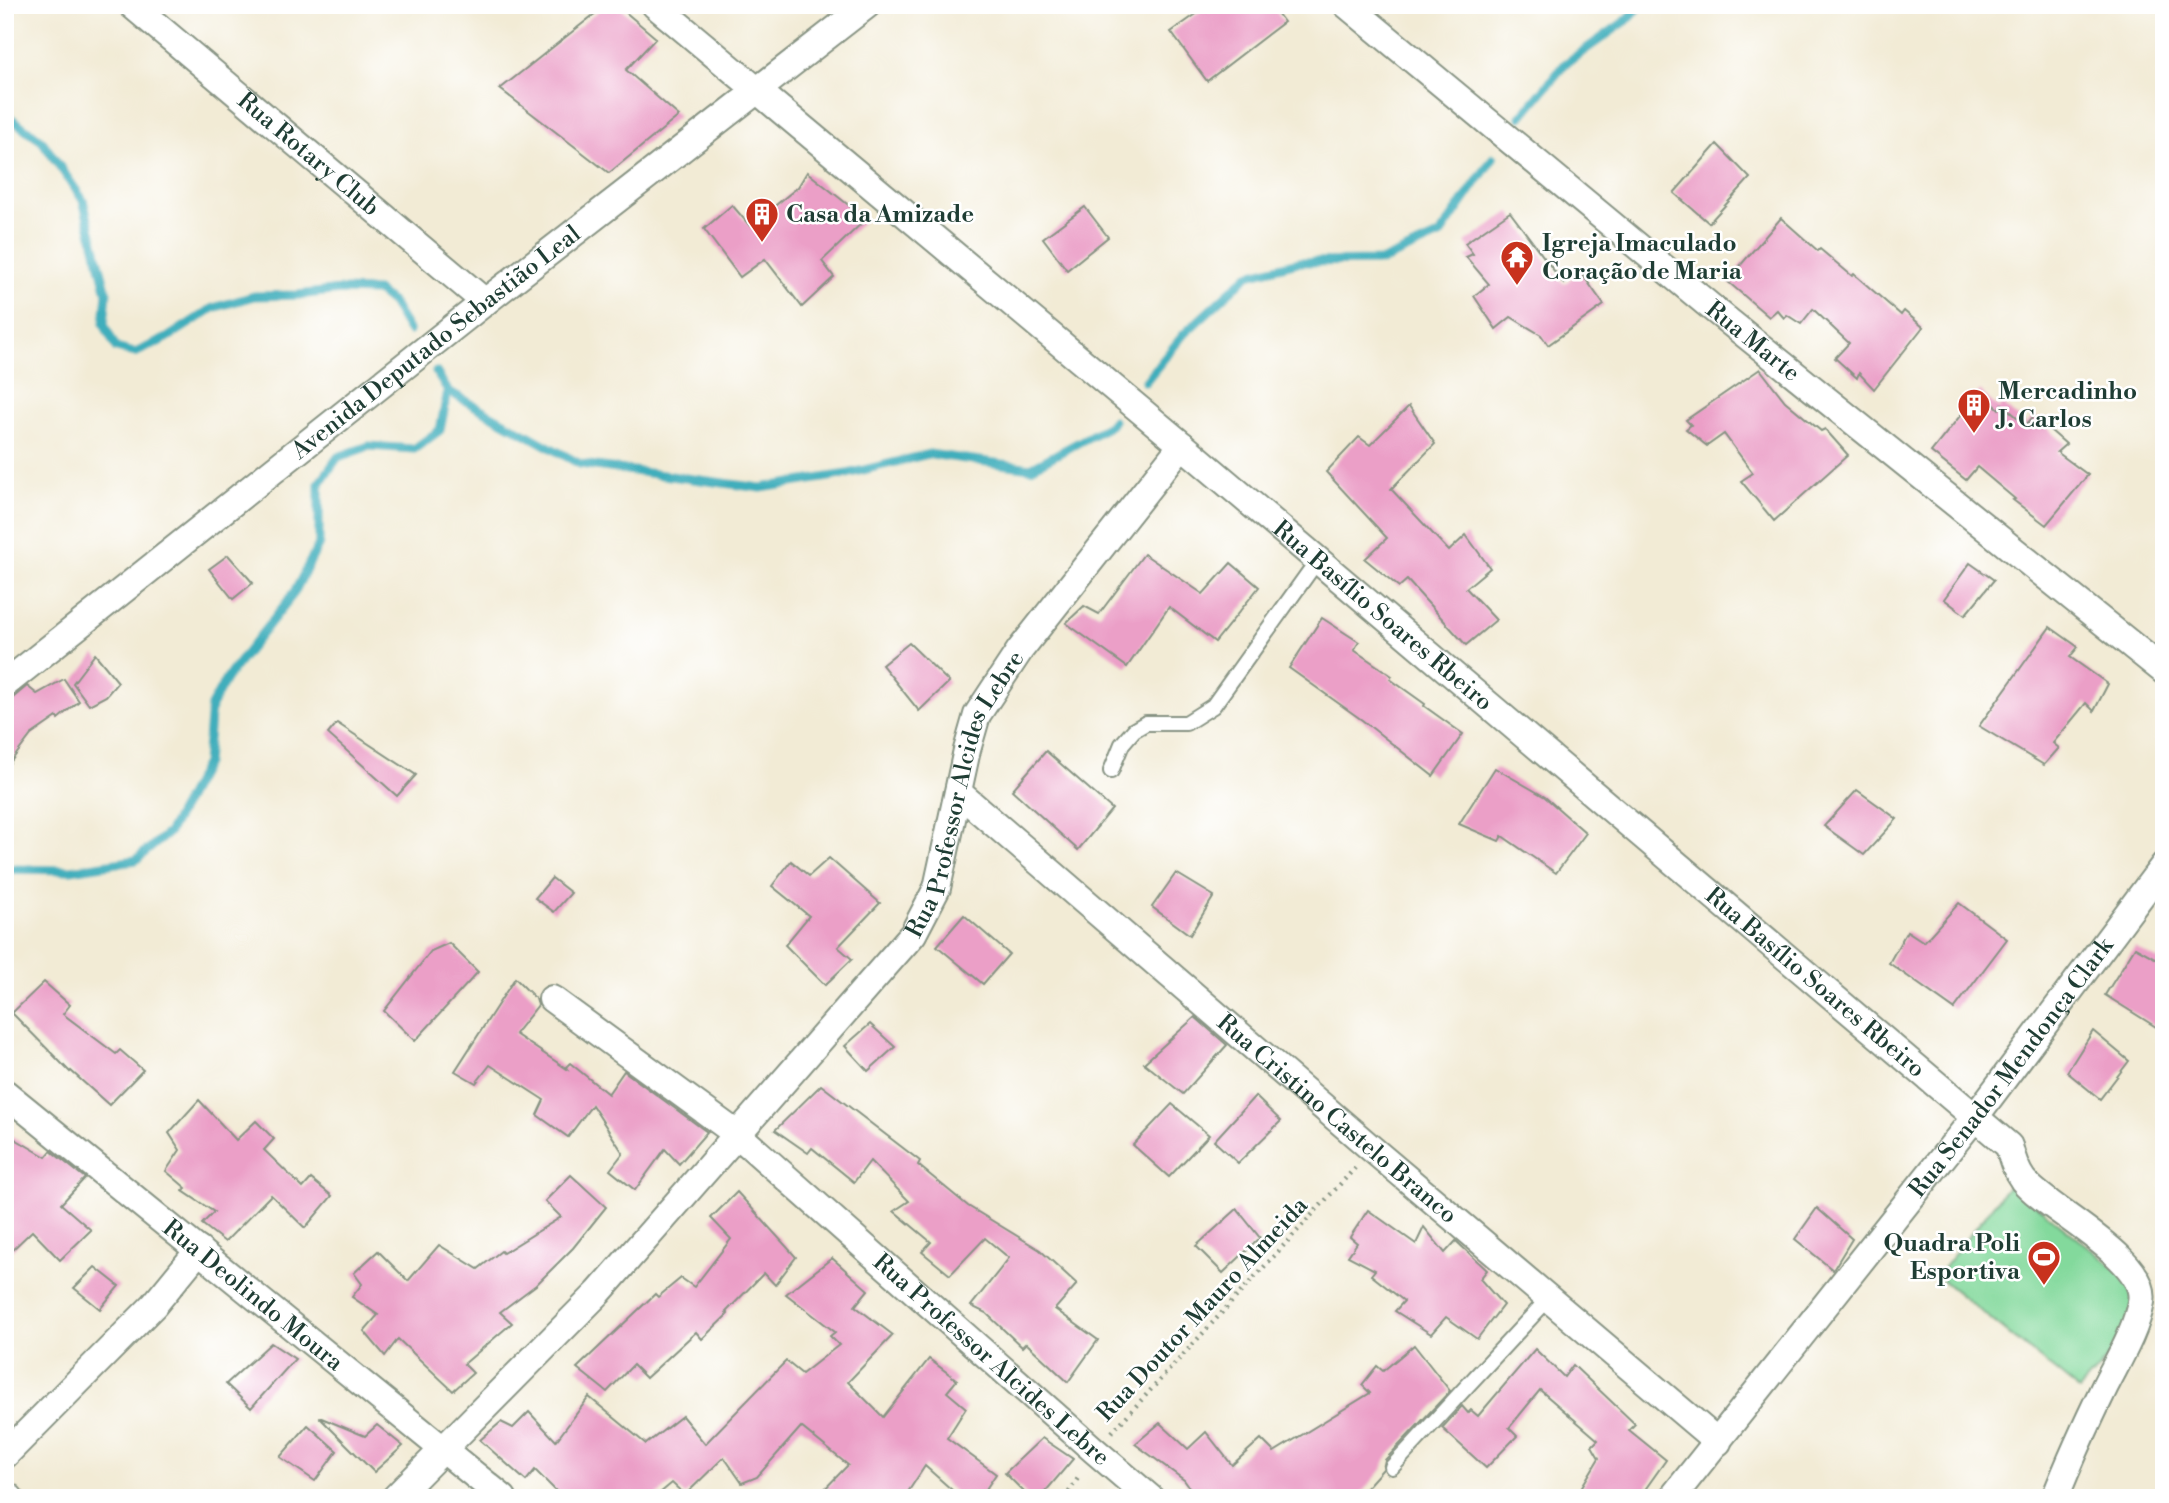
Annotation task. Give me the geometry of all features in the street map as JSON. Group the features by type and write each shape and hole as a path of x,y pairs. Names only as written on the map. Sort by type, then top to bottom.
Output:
{"street":[{"name":"Rua Rotary Club","path":"132,5 485,302"},
{"name":"Rua Basílio Soares Rbeiro","path":"656,5 1182,445 2009,1146 2015,1168 2024,1182 2106,1246 2134,1273 2140,1286 2142,1301 2128,1339 2077,1444 2055,1498"},
{"name":"Avenida Deputado Sebastião Leal","path":"5,684 485,302 867,5"},
{"name":"Rua Marte","path":"1347,5 1711,307 2164,671"},
{"name":"Rua Professor Alcides Lebre","path":"396,1498 598,1293 913,934 937,888 977,715 1020,650 1182,445"},
{"name":"Rua Cristino Castelo Branco","path":"959,793 1372,1149 1718,1442"},
{"name":"Rua Senador Mendonça Clark","path":"1672,1498 1975,1117 2164,865"},
{"name":"Rua Professor Alcides Lebre","path":"552,999 738,1135 1150,1498"},
{"name":"Rua Deolindo Moura","path":"5,1093 503,1498"},
{"path":"5,1455 154,1305 199,1251"},
{"path":"5,1494 10,1498"}],"lane":[{"path":"1111,771 1122,744 1134,730 1146,723 1186,723 1213,706 1317,561"},
{"path":"1392,1467 1548,1298"}],"path":[{"name":"Rua Doutor Mauro Almeida","path":"1065,1498 1095,1451 1372,1149"}],"green space":[{"name":"Quadra Poli Esportiva","path":"2010,1184 2152,1298 2119,1346 2079,1390 1937,1276"}],"building":[{"path":"606,5 617,5 656,38 626,70 679,116 609,173 500,89"},
{"path":"1209,5 1271,5 1284,22 1207,81 1171,32"},
{"path":"1717,144 1750,178 1709,223 1674,193"},
{"name":"Casa da Amizade","path":"807,172 866,219 822,261 834,277 802,307 765,259 740,277 704,229 732,205 750,226 798,187"},
{"path":"1085,207 1108,237 1067,270 1043,238"},
{"path":"1510,212 1564,284 1580,271 1604,305 1548,345 1541,335 1511,317 1496,329 1474,296 1489,284 1466,257 1473,254 1465,243"},
{"path":"1781,218 1818,251 1820,249 1852,276 1854,274 1901,315 1904,311 1923,327 1874,389 1859,373 1857,378 1835,358 1849,343 1813,309 1801,324 1787,315 1784,318 1777,310 1769,317 1727,281"},
{"path":"1760,369 1785,401 1821,431 1825,429 1848,455 1774,521 1741,481 1753,473 1724,434 1707,446 1686,429 1691,425 1686,420"},
{"path":"1980,391 1999,409 2002,404 2026,425 2034,416 2066,444 2057,452 2088,475 2046,525 1977,467 1966,480 1931,452"},
{"path":"1409,406 1435,444 1391,489 1449,551 1466,535 1490,568 1466,588 1496,620 1466,645 1407,580 1399,587 1365,559 1387,538 1326,472 1359,437 1370,445"},
{"path":"1144,554 1203,594 1231,563 1259,587 1215,642 1169,607 1127,667 1066,623 1084,606 1099,614"},
{"path":"228,555 253,583 233,599 209,569"},
{"path":"1970,563 1994,580 1965,615 1944,599"},
{"path":"1322,618 1359,642 1354,650 1392,676 1390,679 1463,734 1433,776 1362,720 1289,668"},
{"path":"2050,627 2078,647 2070,657 2108,684 2094,711 2086,703 2053,743 2059,748 2044,765 1979,726"},
{"path":"909,643 949,682 919,711 882,665"},
{"path":"95,654 118,682 106,696 89,705 73,683"},
{"path":"64,679 79,701 58,719 57,717 31,735 5,769 5,724 12,717 8,702 27,686 37,694"},
{"path":"337,723 416,775 397,796 328,734"},
{"path":"1046,751 1112,809 1078,850 1012,790"},
{"path":"1495,768 1545,797 1586,833 1556,873 1502,836 1499,841 1459,824"},
{"path":"1857,790 1897,819 1864,855 1824,826"},
{"path":"829,858 880,903 838,947 852,959 825,985 785,945 809,916 772,886 791,861 809,876"},
{"path":"1176,873 1214,896 1190,935 1152,907"},
{"path":"552,878 571,893 554,912 535,898"},
{"path":"1959,903 2007,939 1954,1009 1889,963 1907,931 1924,942"},
{"path":"964,915 1009,954 983,984 937,946"},
{"path":"449,943 478,972 415,1041 384,1011 431,951"},
{"path":"2135,947 2164,963 2164,1032 2105,995"},
{"path":"515,978 536,999 538,1005 515,1034 567,1069 570,1063 608,1094 624,1071 707,1132 679,1164 665,1149 635,1190 610,1170 623,1153 592,1105 568,1137 537,1115 544,1100 490,1065 476,1083 455,1071"},
{"path":"44,982 70,1005 63,1014 116,1054 120,1050 143,1070 109,1105 70,1072 12,1013"},
{"path":"1195,1017 1227,1045 1183,1094 1144,1063"},
{"path":"870,1024 895,1047 868,1071 845,1046"},
{"path":"2093,1031 2129,1061 2100,1099 2067,1072"},
{"path":"821,1085 920,1161 918,1165 968,1206 1040,1250 1077,1284 1055,1309 1098,1340 1068,1382 1026,1343 1022,1347 986,1313 971,1306 1009,1258 985,1238 950,1275 922,1252 931,1242 894,1211 909,1201 870,1161 854,1182 812,1148 808,1153 775,1130"},
{"path":"1255,1096 1281,1121 1238,1163 1214,1141"},
{"path":"199,1100 236,1140 256,1121 274,1139 264,1150 303,1188 311,1179 332,1196 305,1228 271,1195 225,1242 202,1224 214,1212 183,1191 186,1188 166,1171 180,1150 169,1133"},
{"path":"1172,1104 1209,1135 1169,1177 1133,1145"},
{"path":"5,1133 46,1157 51,1151 85,1178 61,1204 91,1230 60,1260 32,1231 5,1257"},
{"path":"571,1175 606,1207 573,1248 536,1285 500,1312 512,1323 464,1364 473,1373 453,1391 398,1339 385,1356 364,1331 378,1315 352,1297 362,1284 354,1273 378,1251 408,1281 439,1245 478,1269 501,1251 503,1253 561,1217 545,1201"},
{"path":"737,1192 796,1257 775,1285 764,1273 702,1339 696,1332 646,1378 633,1365 607,1392 577,1368 655,1294 658,1297 681,1278 694,1287 731,1239 711,1218"},
{"path":"1817,1208 1852,1239 1833,1270 1795,1239"},
{"path":"1237,1209 1260,1238 1223,1273 1196,1246"},
{"path":"1368,1210 1416,1244 1424,1227 1445,1253 1456,1241 1487,1270 1480,1279 1503,1305 1477,1339 1446,1317 1431,1334 1395,1311 1404,1301 1371,1275 1375,1270 1348,1256 1357,1243 1350,1237"},
{"path":"832,1258 868,1290 855,1306 893,1335 848,1382 883,1417 929,1359 957,1380 947,1392 966,1408 947,1438 996,1474 980,1498 961,1498 925,1466 904,1498 816,1498 848,1465 801,1427 757,1477 742,1483 724,1457 685,1495 672,1483 654,1498 563,1498 535,1470 526,1481 480,1440 501,1422 513,1428 529,1412 556,1441 589,1397 646,1444 682,1416 705,1444 786,1361 802,1374 839,1345 830,1336 835,1332 786,1294"},
{"path":"95,1267 119,1286 100,1309 74,1288"},
{"path":"271,1343 295,1359 251,1408 226,1384"},
{"path":"1414,1345 1450,1391 1385,1460 1383,1469 1357,1498 1197,1498 1184,1480 1135,1444 1160,1423 1188,1449 1206,1432 1232,1465 1261,1439 1274,1452 1370,1393 1362,1385 1377,1366 1383,1371"},
{"path":"1535,1349 1564,1377 1573,1365 1635,1424 1629,1430 1666,1460 1639,1498 1575,1498 1599,1458 1592,1446 1598,1440 1540,1390 1509,1428 1517,1436 1486,1468 1442,1428 1462,1406 1468,1413 1471,1410 1478,1416"},
{"path":"319,1417 365,1436 377,1425 403,1446 374,1472"},
{"path":"308,1425 337,1451 315,1481 280,1457"},
{"path":"1042,1438 1073,1459 1040,1498 1030,1498 1005,1473"}],"waterway":[{"path":"1521,117 1565,64 1627,20 1641,5"},
{"path":"5,114 42,141 83,200 107,293 104,324 116,348 135,353 167,338 213,308 254,296 340,290 377,291 392,303 409,331"},
{"path":"1145,382 1184,334 1248,275 1298,262 1382,261 1440,235 1493,158"},
{"path":"436,372 448,391 580,464 761,488 847,474 929,454 1031,468 1109,426 1113,421"},
{"path":"5,869 71,870 136,860 169,832 206,763 211,706 226,679 294,593 319,544 319,484 338,457 369,446 414,449 440,430 448,391"}],"place":[{"name":"Casa da Amizade","path":"762,244"},
{"name":"Igreja Imaculado Coração de Maria","path":"1517,287"},
{"name":"Mercadinho J. Carlos","path":"1974,435"},
{"name":"Quadra Poli Esportiva","path":"2044,1287"}]}
